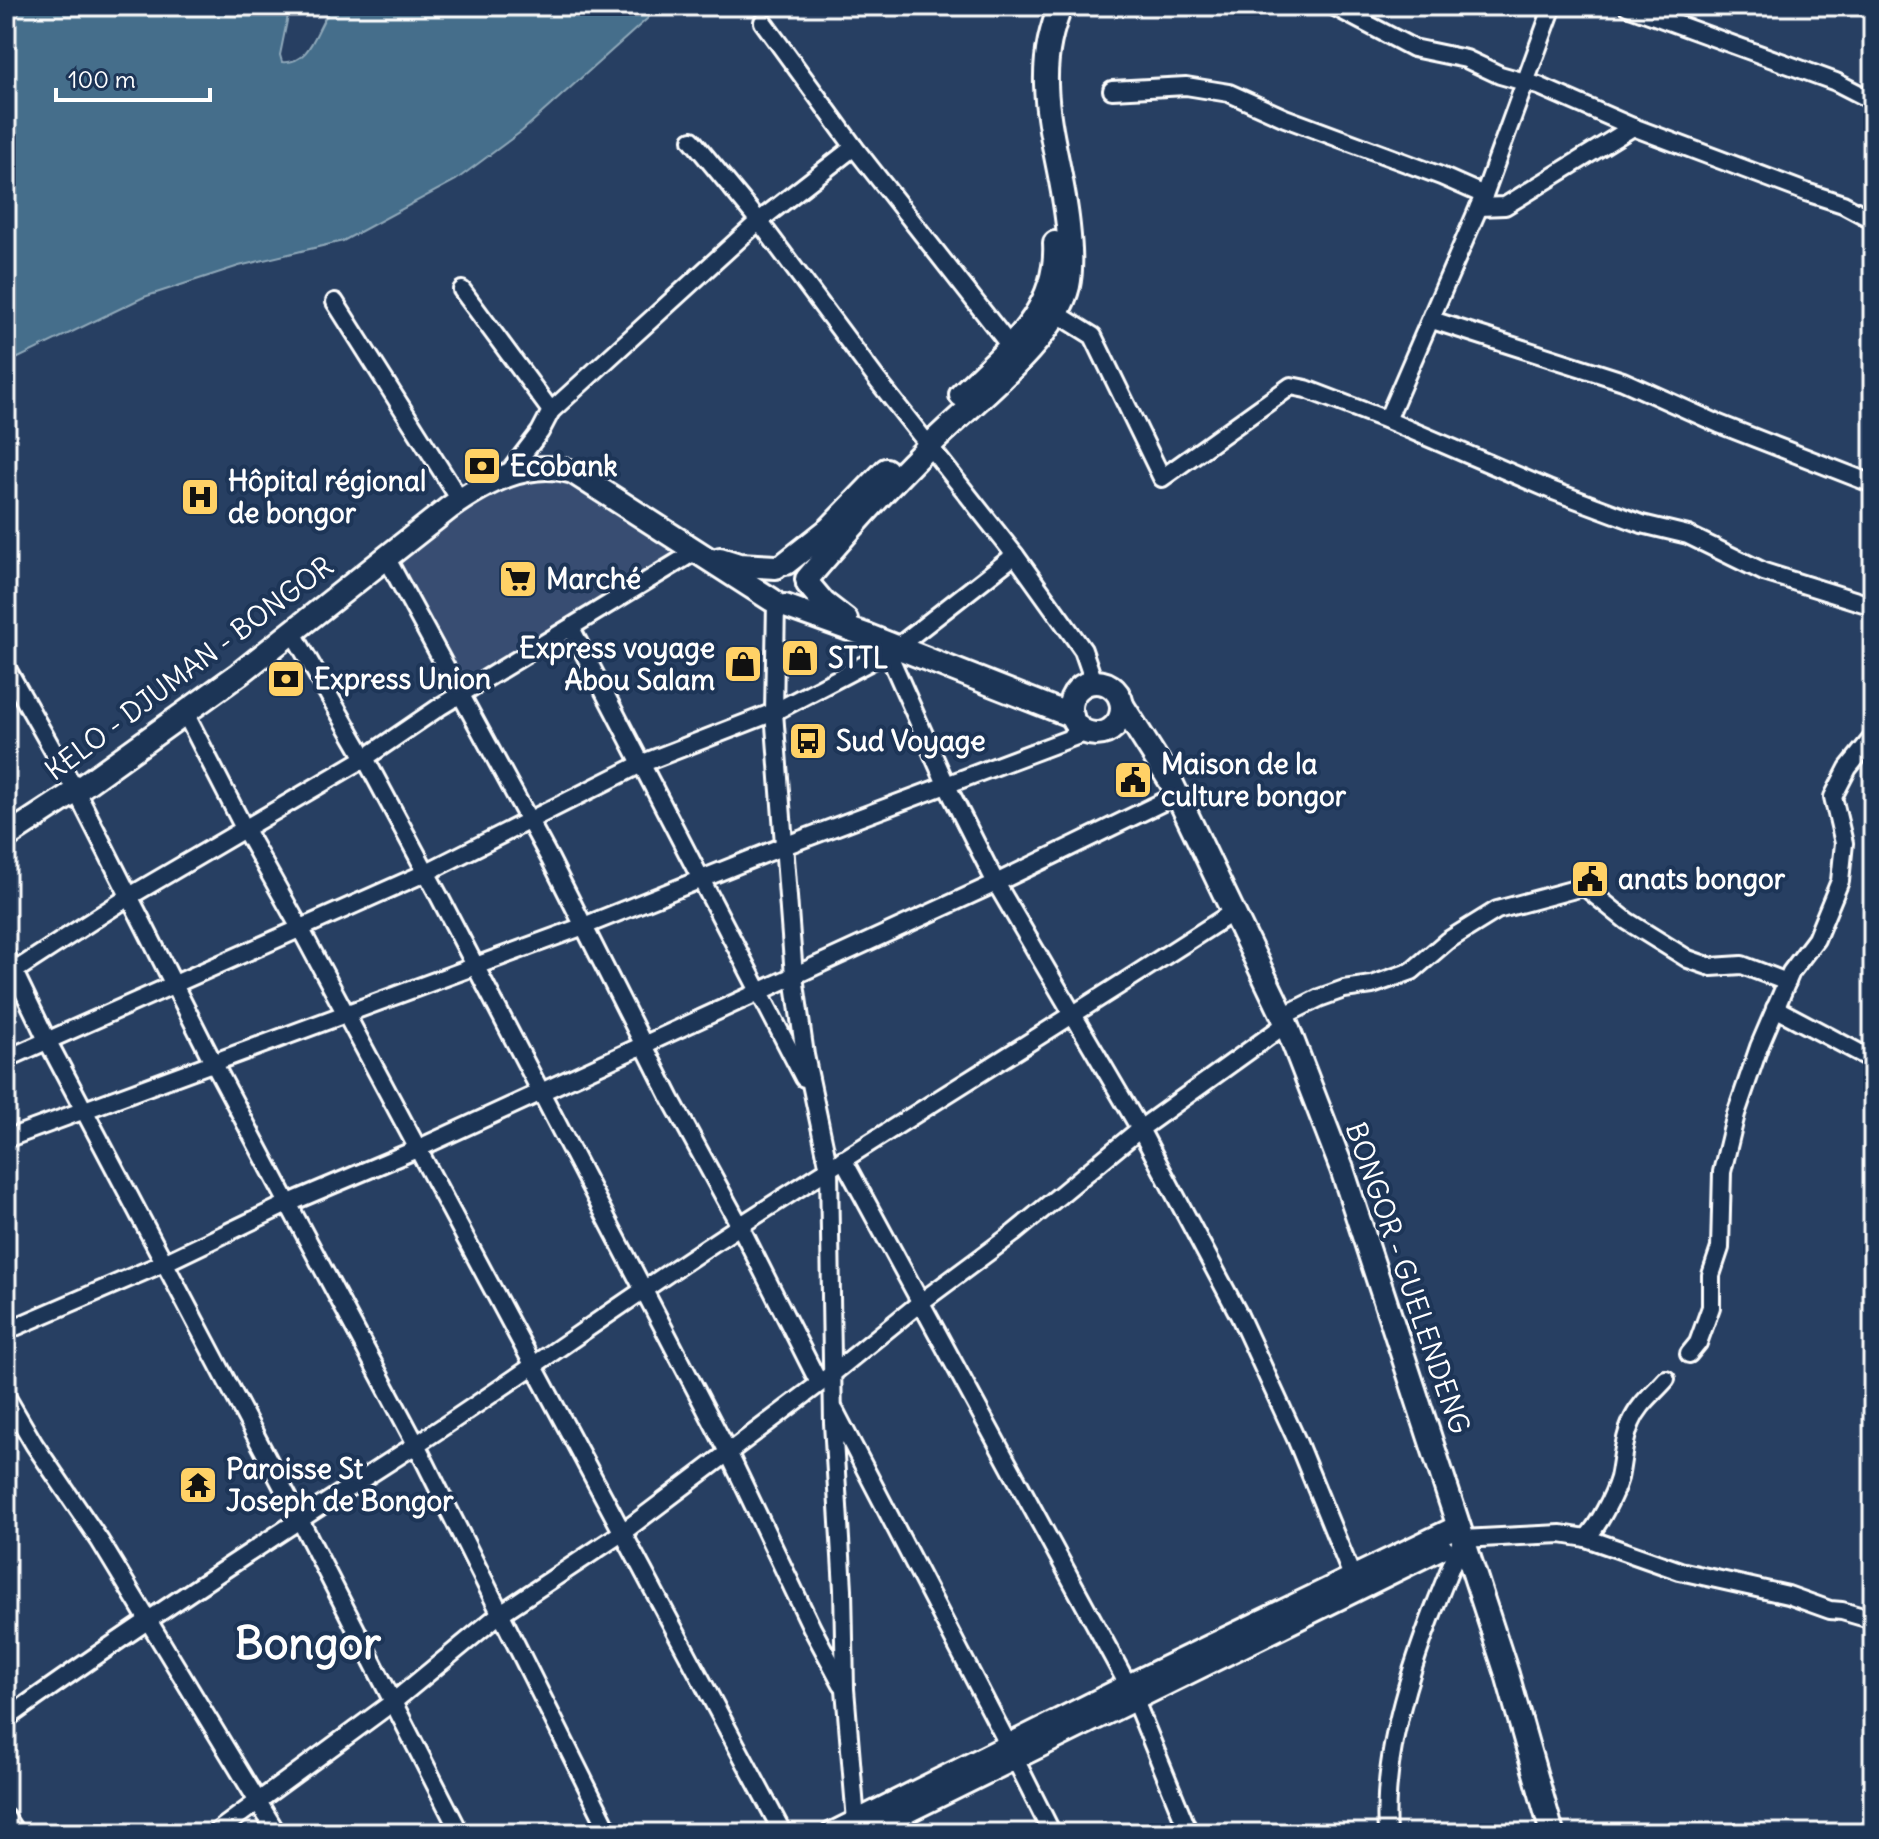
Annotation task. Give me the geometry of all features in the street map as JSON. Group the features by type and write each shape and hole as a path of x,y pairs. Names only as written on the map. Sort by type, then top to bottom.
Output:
{"highway":[{"path":"1046,6 1033,45 1032,73 1055,255 1052,285 1042,306 1010,346 925,440 808,582 801,600 778,603 766,585 768,575 829,529 925,440 1021,358 1056,313 1068,287 1070,253 1044,73 1046,48 1061,6"},
{"name":"KELO - DJUMAN - BONGOR","path":"6,837 76,791 293,633 460,500 507,475 554,469 573,472 778,603 866,635"},
{"name":"KELO - DJUMAN - BONGOR","path":"696,551 739,565 781,565"},
{"path":"781,565 802,569 808,582"},
{"name":"KELO - DJUMAN - BONGOR","path":"808,582 824,603 892,651 1023,698 1158,760"},
{"path":"1023,698 1050,697 1087,685 1109,686 1122,705 1119,721 1088,727 1072,701 1087,685"},
{"name":"BONGOR - GUELENDENG","path":"1122,705 1177,795 1285,1020 1356,1209 1507,1674 1552,1833"}],"main road":[{"path":"832,1833 860,1827 1352,1576 1460,1532"},
{"path":"1131,1691 1460,1532"}],"street":[{"path":"1333,6 1413,48 1466,59 1633,127 1843,204 1873,220"},
{"path":"1387,420 1482,201 1553,6"},
{"path":"1627,6 1836,82 1873,101"},
{"path":"763,22 854,147 1010,346"},
{"path":"1112,90 1186,86 1229,93 1285,118 1441,176 1482,201 1505,206 1633,127"},
{"path":"692,140 759,221 1015,555 1083,650 1087,685"},
{"path":"507,475 540,432 551,411 759,221 854,147"},
{"path":"462,290 551,411"},
{"path":"335,302 460,500"},
{"path":"1056,313 1093,336 1162,478 1291,386 1387,420 1615,514 1653,528 1688,535 1764,572 1873,606"},
{"path":"1432,320 1623,381 1719,424 1873,484"},
{"path":"10,974 130,896 365,758 462,694 696,551"},
{"path":"6,1059 425,873 643,763 774,712 892,651 1015,555"},
{"path":"386,557 530,821 740,1226 826,1378"},
{"path":"778,603 774,712 794,976 805,1055 829,1169 826,1378 833,1406 845,1689 860,1827"},
{"path":"571,628 814,1099"},
{"path":"293,633 365,758 644,1289 845,1689"},
{"path":"892,651 946,784 996,883 1140,1129 1268,1373 1352,1576"},
{"path":"6,667 76,791 213,1062 416,1444 610,1833"},
{"path":"185,713 783,1833"},
{"path":"6,1139 584,926 1088,727"},
{"path":"1689,1354 1698,1343 1711,1307 1711,1275 1720,1248 1725,1157 1736,1114 1794,964 1816,939 1840,881 1844,843 1834,808 1835,790 1873,737"},
{"path":"6,1331 164,1263 289,1203 417,1149 996,883 1177,795"},
{"path":"215,1833 393,1702 501,1613 623,1532 826,1378 1014,1233 1140,1129 1285,1020 1344,989 1372,985 1412,971 1447,941 1497,910 1579,888 1586,888 1627,921 1688,959 1711,967 1742,965 1787,982"},
{"path":"6,1719 148,1619 535,1366 644,1289 1233,912"},
{"path":"6,955 10,974 299,1518 460,1833"},
{"path":"1775,1008 1873,1060"},
{"path":"843,1159 1131,1691 1189,1833"},
{"path":"1586,1538 1596,1529 1619,1478 1625,1436 1632,1419 1666,1379"},
{"path":"6,1396 34,1444 100,1541 277,1833"},
{"path":"833,1406 1052,1833"},
{"path":"1387,1833 1385,1803 1403,1696 1460,1532 1586,1538 1656,1564 1788,1595 1830,1610 1873,1620"},
{"path":"6,1818 16,1833"}],"shaded area":[{"path":"6,6 290,6 280,55 282,62 301,57 333,6 658,6 522,131 456,180 343,241 239,266 144,297 6,364"},
{"path":"565,476 689,561 459,705 386,570 477,498 518,480"}],"place":[{"name":"Ecobank","path":"482,466"},
{"name":"Hôpital régional de bongor","path":"200,497"},
{"name":"Marché","path":"518,579"},
{"name":"STTL","path":"800,658"},
{"name":"Express voyage Abou Salam","path":"743,664"},
{"name":"Express Union","path":"286,679"},
{"name":"Sud Voyage","path":"808,741"},
{"name":"Maison de la culture bongor","path":"1133,780"},
{"name":"anats bongor","path":"1590,879"},
{"name":"Paroisse St Joseph de Bongor","path":"198,1485"}],"district":[{"name":"Bongor","path":"308,1643"}]}
